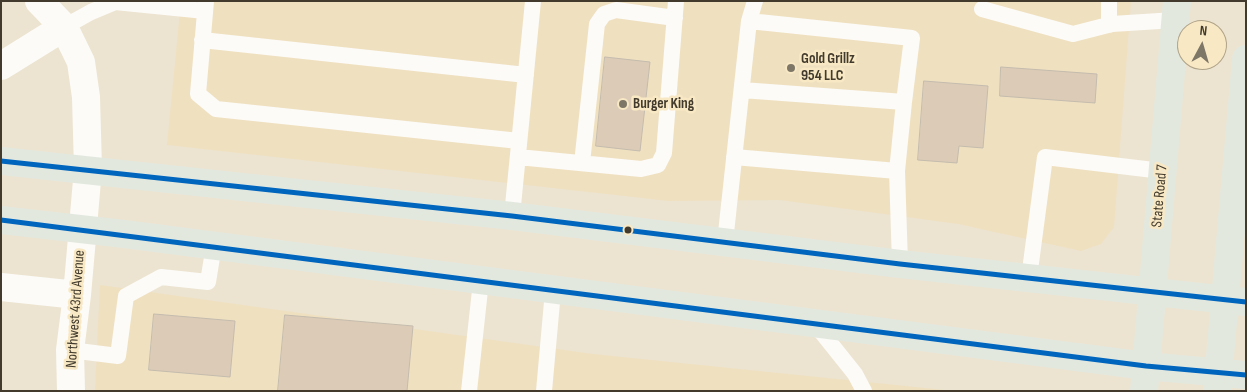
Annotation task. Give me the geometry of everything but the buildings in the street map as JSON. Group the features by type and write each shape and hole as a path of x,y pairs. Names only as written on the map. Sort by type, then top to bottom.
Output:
{"main road":[{"name":"State Road 7","path":"1145,379 1176,11"},
{"path":"1217,382 1235,301 1246,59"},
{"path":"1,161 512,216 900,264 1235,301"},
{"path":"1,220 82,228 815,324 1145,379 1217,382 1246,375"}],"street":[{"name":"Northwest 43rd Avenue","path":"38,1 64,27 81,62 86,97 88,169 77,295 70,350 71,391"},
{"path":"1,66 64,27"},
{"path":"1,287 77,295"}],"lane":[{"path":"512,216 533,1"},
{"path":"64,27 91,12 115,2 205,6 198,94 216,109 518,149 582,163 641,169 658,165 664,153 676,1"},
{"path":"725,242 749,21 755,1"},
{"path":"1109,1 1109,25"},
{"path":"982,9 1074,34 1176,11"},
{"path":"582,163 597,24 604,14 616,10 675,18"},
{"path":"749,21 912,38 897,171 900,264"},
{"path":"202,40 526,75"},
{"path":"742,90 904,102"},
{"path":"734,157 897,171"},
{"path":"1029,278 1045,157 1162,171"},
{"path":"70,350 118,356 126,296 161,277 208,282 214,245"},
{"path":"469,391 480,281"},
{"path":"544,391 553,291"},
{"path":"815,324 855,374 864,391"}],"shaded area":[{"path":"181,1 1131,1 1114,227 1101,244 1081,251 958,224 780,200 669,201 167,145"},
{"path":"100,285 593,354 954,391 95,391"}],"transit line":[{"path":"1,161 512,216 900,264 1246,302"},
{"path":"1,220 1146,366 1246,375"}],"place":[{"name":"Gold Grillz 954 LLC","path":"791,68"},
{"name":"Burger King","path":"623,104"}]}
